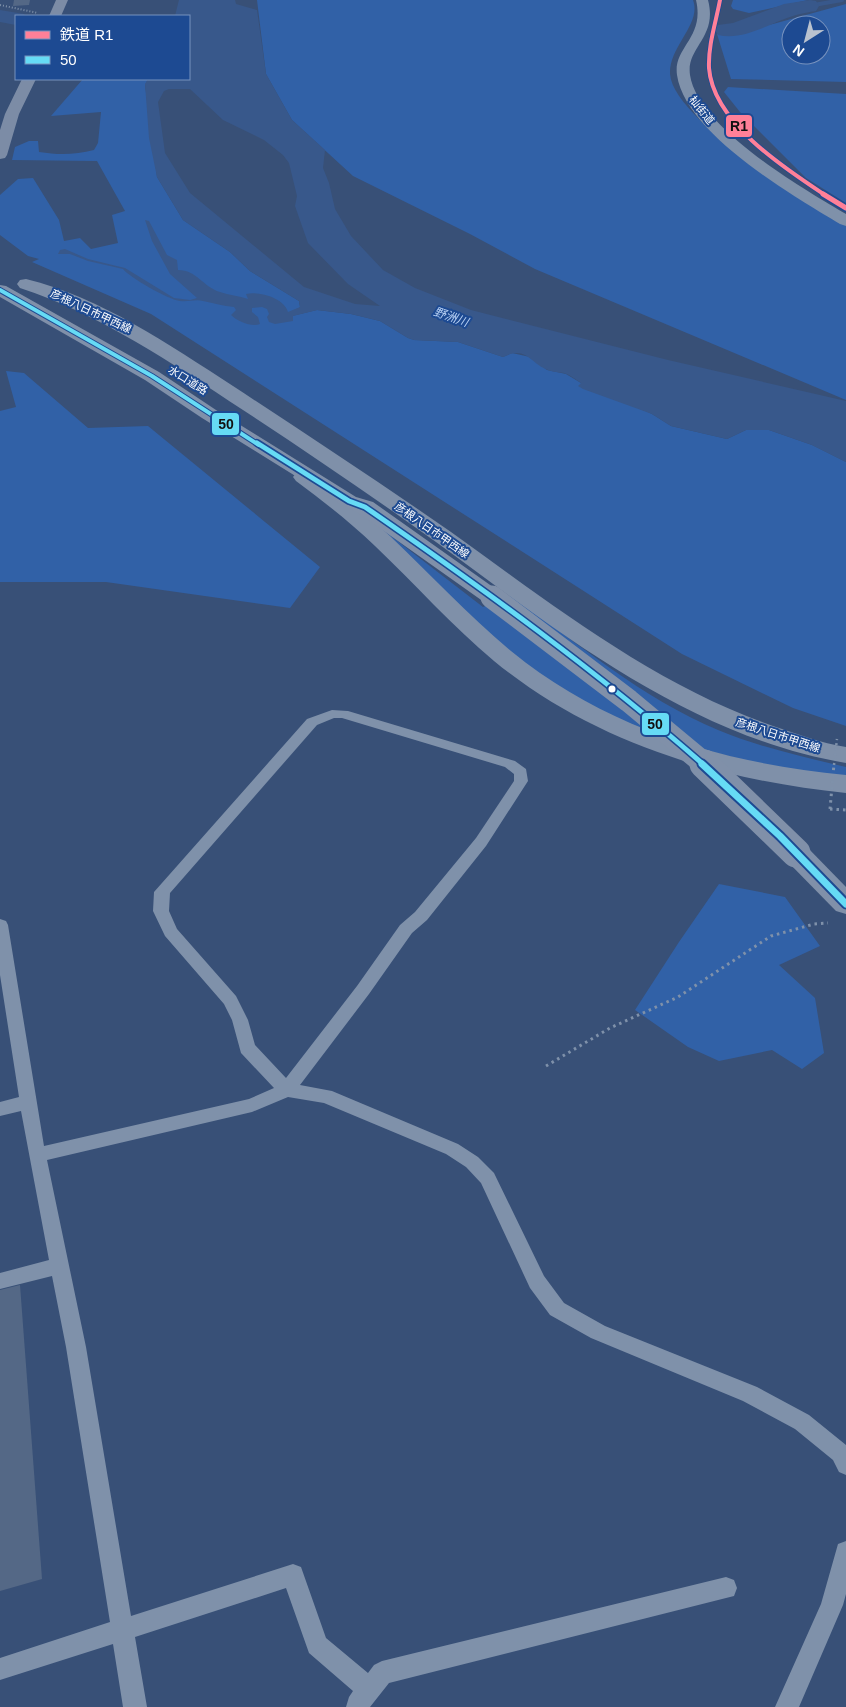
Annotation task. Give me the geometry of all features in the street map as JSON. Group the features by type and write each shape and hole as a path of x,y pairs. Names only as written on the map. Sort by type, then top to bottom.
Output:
{"highway":[{"name":"水口道路","path":"12,283 209,414 349,501 365,507 600,678 674,738 730,787 796,852 840,909"},
{"name":"水口道路","path":"12,283 42,295 104,328 207,392 357,496 365,507"}],"main road":[{"path":"55,15 62,0"},
{"path":"0,155 12,114 29,80"},
{"name":"彦根八日市甲西線","path":"12,283 51,291 127,327 164,349 416,518 551,615 661,687 718,715 746,726 842,751"},
{"path":"263,446 266,452 314,484 358,520 503,656 561,698 638,737 740,769 816,782 846,784"}],"street":[{"name":"杣街道","path":"702,0 706,18 702,30 683,63 685,87 691,98 708,119 738,149 846,221"}],"lane":[{"path":"332,714 343,714 365,720 510,764 521,772 521,781 481,842 422,916 406,929 288,1090 247,1048 240,1020 230,1000 171,932 161,911 162,892 312,722 332,714"},
{"path":"0,925 37,1155 76,1347 135,1707"},
{"path":"37,1155 252,1104 288,1090 326,1096 452,1149 472,1162 488,1178 537,1282 557,1308 598,1332 750,1394 802,1422 840,1452 846,1465"},
{"path":"0,1108 28,1102"},
{"path":"0,1281 59,1266"},
{"path":"787,1707 832,1605 846,1552"},
{"path":"0,1669 293,1575 317,1644 363,1698 382,1673 726,1588"}],"path":[{"path":"0,5 50,15"},
{"path":"842,751 830,808 846,810"},
{"path":"546,1066 610,1028 678,996 771,936 814,924 840,909"}],"shaded area":[{"path":"257,0 693,0 695,9 693,18 674,54 671,64 670,74 677,92 693,113 744,158 846,226 846,400 535,269 470,234 353,176 292,120 266,74"},
{"path":"733,0 808,0 749,13 733,9 731,6"},
{"path":"846,4 846,82 731,79 717,34 781,22 781,65 831,65 831,15 806,15"},
{"path":"82,80 148,80 145,85 157,177 183,220 230,252 250,271 299,301 300,307 292,316 317,310 351,314 380,321 414,340 458,342 503,357 512,353 530,357 547,370 566,374 581,383 652,414 671,426 727,439 746,430 769,430 812,445 846,462 846,726 793,708 682,654 151,314 32,262 39,259 28,256 0,235 0,195 18,179 33,178 59,220 64,241 80,238 91,249 118,243 112,215 125,211 97,161 12,160 15,147 29,141 38,141 39,152 46,153 73,154 94,150 98,143 101,112 51,116"},
{"path":"728,87 846,94 846,203 806,178 740,112 724,92"},
{"path":"6,371 24,373 88,428 148,426 320,567 290,608 106,582 0,582 0,411 16,407"},
{"path":"369,519 483,607 511,595 637,686 690,717 749,742 846,767 846,780 793,773 636,732 519,664"},
{"path":"719,884 785,897 820,946 779,965 815,998 824,1053 802,1069 772,1050 719,1061 688,1047 635,1010"}],"water":[{"name":"野洲川","path":"179,0 235,0 236,4 257,10 266,74 292,120 325,150 323,168 329,183 335,209 351,236 383,270 415,288 471,310 668,360 846,401 846,462 812,445 769,430 746,430 727,439 671,426 652,414 583,389 578,386 581,383 570,376 550,371 523,354 511,354 503,357 458,342 414,340 380,321 351,314 317,310 293,316 293,321 275,324 269,322 267,309 262,307 252,308 252,312 258,317 260,324 249,324 237,320 231,315 236,310 234,307 200,300 183,301 175,300 159,293 123,269 88,261 70,254 58,254 60,250 65,249 88,259 125,268 174,298 190,300 197,298 170,274 152,241 145,220 149,221 167,255 177,260 178,270 190,273 214,290 223,293 248,299 246,294 264,295 282,303 288,312 300,307 299,301 250,271 230,252 183,220 157,177 149,138 145,84 147,80 190,80 190,15 175,15","holes":["169,89 190,89 223,120 264,140 283,155 289,163 297,196 295,206 308,243 348,284 380,306 355,304 304,287 190,193 165,153 158,102 164,91"]}],"building":[{"path":"14,0 30,0 29,5 13,6"},
{"path":"20,1285 42,1579 0,1591 0,1290"}],"waterway":[{"path":"808,6 842,0"},
{"path":"726,30 735,30 792,9 808,6"},
{"path":"0,16 15,19"}],"rail line":[{"name":"R1","path":"720,0 709,57 710,75 717,95 745,134 765,152 807,184 846,208"}],"transit line":[{"name":"50","path":"0,290 152,376 209,414 349,501 365,507 527,622 632,704 732,790 846,904"}]}
